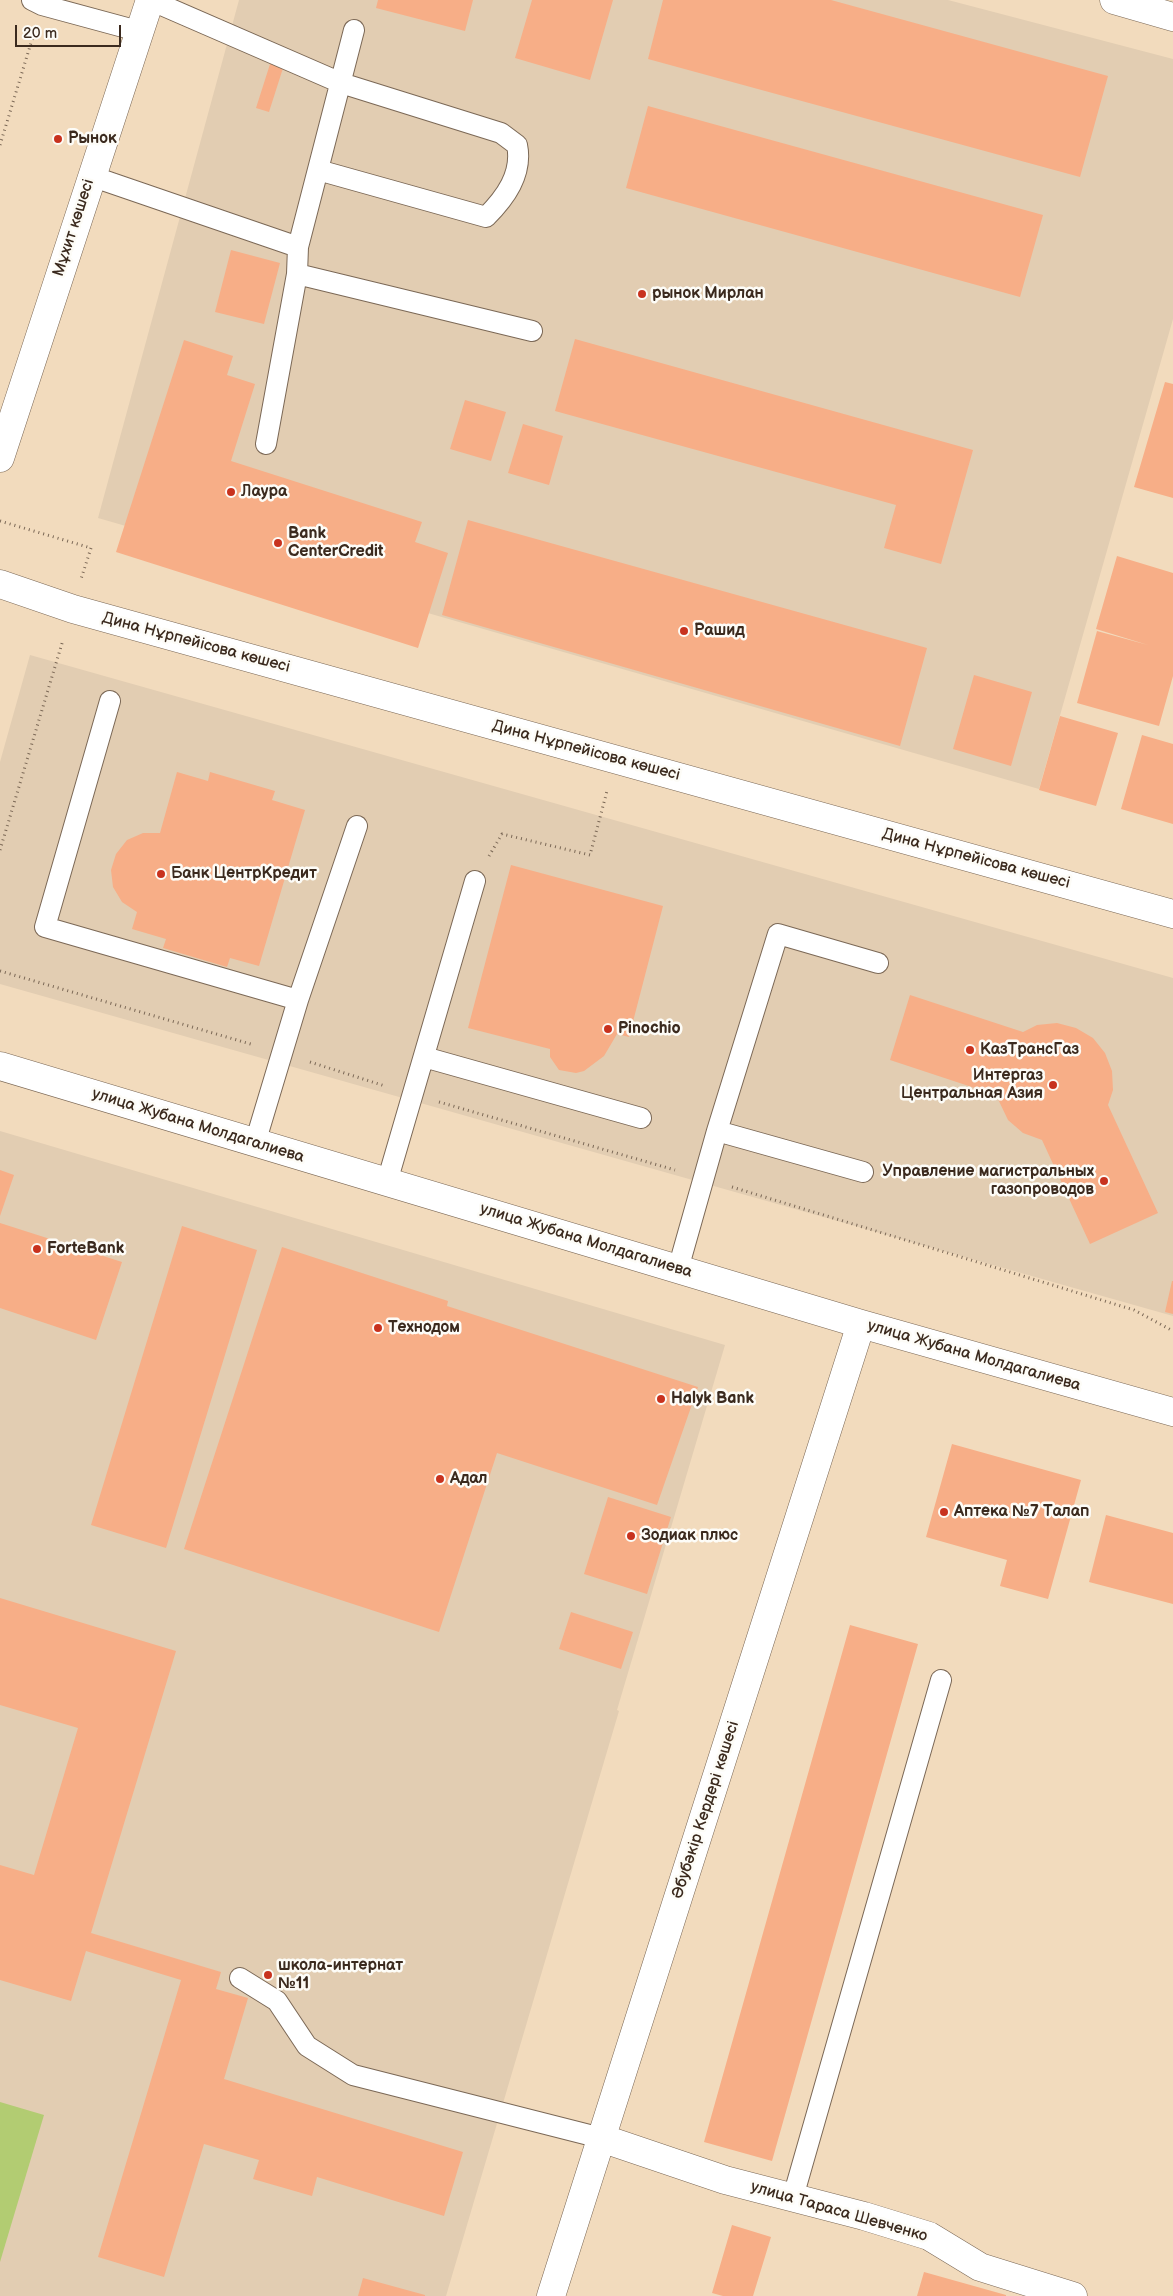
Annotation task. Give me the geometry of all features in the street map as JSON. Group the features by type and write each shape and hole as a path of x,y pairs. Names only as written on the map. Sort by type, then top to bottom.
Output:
{"street":[{"name":"Мұхит көшесі","path":"0,458 150,0"},
{"path":"1114,0 1173,17"},
{"name":"Дина Нұрпейісова көшесі","path":"0,584 72,609 1173,914"},
{"name":"улица Жубана Молдагалиева","path":"0,1066 861,1324 1173,1412"},
{"name":"Әбубәкір Кердері көшесі","path":"551,2296 861,1324"},
{"name":"улица Тараса Шевченко","path":"601,2138 725,2180 793,2197 929,2236 980,2267 1073,2296"}],"lane":[{"path":"150,0 341,83 501,132 517,145 520,157 515,177 504,199 486,217 318,170"},
{"path":"37,3 138,32"},
{"path":"266,444 297,274 298,247 354,30"},
{"path":"91,176 298,247"},
{"path":"297,274 532,331"},
{"path":"110,701 45,927 298,1000"},
{"path":"255,1143 298,1000 357,826"},
{"path":"387,1182 475,881"},
{"path":"678,1269 717,1131 778,934 878,963"},
{"path":"424,1057 641,1118"},
{"path":"717,1131 863,1172"},
{"path":"793,2197 941,1680"},
{"path":"240,1978 277,2001 307,2046 353,2075 601,2138"}],"path":[{"path":"0,145 37,3"},
{"path":"0,521 90,548 0,850"},
{"path":"475,881 502,834 590,855 616,759"},
{"path":"0,971 413,1094 704,1178 1134,1310 1173,1331"}],"shaded area":[{"path":"239,0 948,0 1173,59 1173,319 1039,789 98,518"},
{"path":"30,655 1173,978 1173,1316 0,984 0,762"},
{"path":"0,1131 725,1345 446,2296 0,2296"}],"green space":[{"path":"0,2102 44,2115 0,2262"}],"building":[{"path":"378,0 473,0 465,31 376,8"},
{"path":"532,0 613,0 590,80 515,58"},
{"path":"663,0 831,0 1108,76 1080,177 648,59"},
{"path":"271,61 284,65 269,112 256,108"},
{"path":"648,106 1043,215 1020,297 626,188"},
{"path":"231,250 280,263 264,324 215,312"},
{"path":"575,339 973,450 941,564 884,548 896,505 555,411"},
{"name":"Лаура","path":"184,340 233,356 227,375 255,384 231,461 422,522 415,542 448,553 418,648 116,552"},
{"path":"1165,382 1173,384 1173,498 1134,487"},
{"path":"465,400 506,412 491,461 450,449"},
{"path":"523,424 563,436 549,485 508,473"},
{"name":"Рашид","path":"468,520 927,648 900,746 442,615"},
{"path":"1117,556 1173,573 1173,676 1159,726 1077,703 1097,631 1148,645 1096,629"},
{"path":"974,675 1032,692 1011,766 953,749"},
{"path":"1060,716 1118,733 1096,806 1039,790"},
{"path":"1142,735 1173,744 1173,824 1121,809"},
{"path":"177,772 208,781 210,772 275,791 272,800 305,810 259,966 230,958 227,967 163,948 166,939 132,929 137,912 122,902 113,887 111,870 116,854 127,840 143,833 160,833"},
{"path":"511,865 663,906 629,1037 617,1034 604,1056 584,1071 576,1073 559,1070 550,1057 550,1049 468,1028"},
{"path":"910,995 1023,1032 1037,1025 1057,1023 1076,1028 1093,1038 1105,1053 1112,1071 1113,1090 1108,1105 1158,1213 1090,1244 1042,1140 1023,1133 1008,1120 996,1095 890,1060"},
{"path":"0,1170 14,1175 0,1216"},
{"path":"0,1223 122,1262 96,1340 0,1308"},
{"path":"182,1226 257,1250 166,1548 91,1525"},
{"path":"282,1247 448,1301 447,1306 698,1387 657,1505 497,1453 439,1632 184,1549"},
{"path":"1173,1281 1173,1314 1165,1312"},
{"path":"952,1444 1081,1480 1048,1599 1000,1586 1007,1560 926,1537"},
{"path":"608,1497 671,1517 647,1594 584,1574"},
{"path":"1106,1515 1173,1533 1173,1604 1089,1582"},
{"path":"0,1598 176,1651 91,1933 221,1972 216,1989 248,1998 224,2079 463,2152 444,2216 317,2177 312,2196 253,2179 259,2160 204,2144 164,2277 98,2257 181,1980 86,1951 71,2001 0,1980 0,1865 34,1875 78,1728 0,1705"},
{"path":"571,1612 633,1632 621,1669 559,1649"},
{"path":"850,1625 918,1644 772,2161 704,2142"},
{"path":"732,2225 771,2237 753,2296 723,2296 712,2293"},
{"path":"924,2272 1006,2295 1006,2296 917,2296"},
{"path":"363,2278 425,2295 425,2296 358,2296"}],"place":[{"name":"Рынок","path":"58,139"},
{"name":"рынок Мирлан","path":"642,294"},
{"name":"Лаура","path":"231,492"},
{"name":"Bank CenterCredit","path":"278,543"},
{"name":"Рашид","path":"684,631"},
{"name":"Банк ЦентрКредит","path":"161,874"},
{"name":"Pinochio","path":"608,1029"},
{"name":"КазТрансГаз","path":"970,1050"},
{"name":"Интергаз Центральная Азия","path":"1053,1085"},
{"name":"Управление магистральных газопроводов","path":"1104,1181"},
{"name":"ForteBank","path":"37,1249"},
{"name":"Технодом","path":"378,1328"},
{"name":"Halyk Bank","path":"661,1399"},
{"name":"Адал","path":"440,1479"},
{"name":"Аптека №7 Талап","path":"944,1512"},
{"name":"Зодиак плюс","path":"631,1536"},
{"name":"школа-интернат №11","path":"268,1975"}]}
